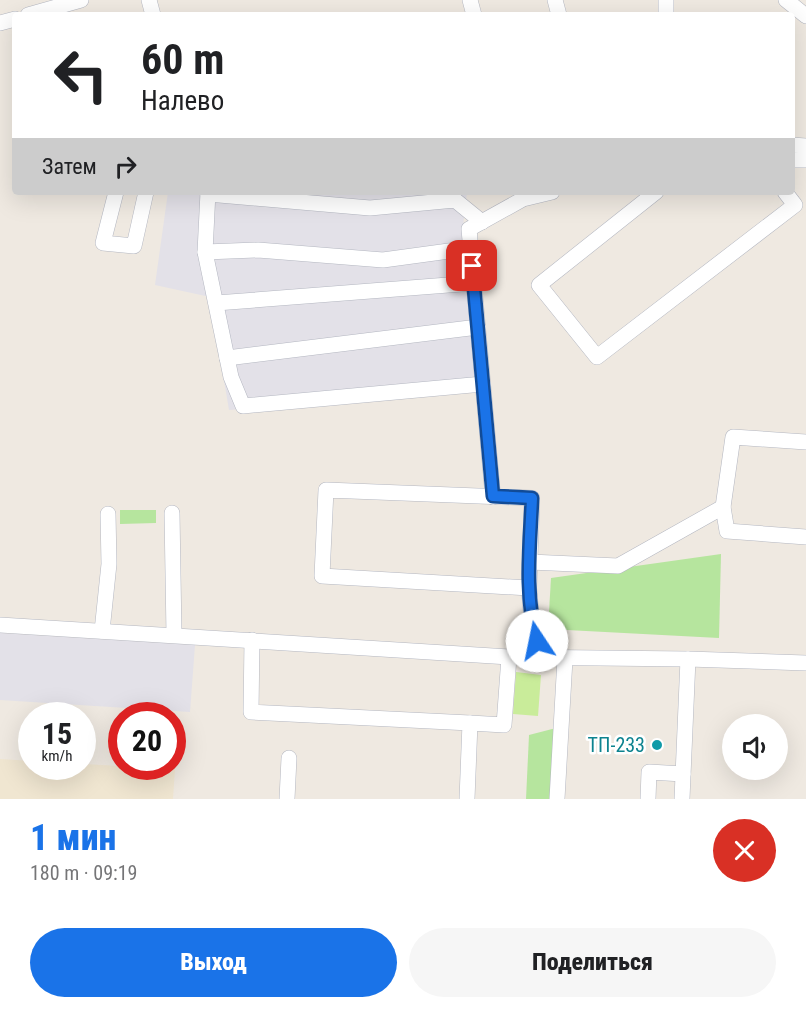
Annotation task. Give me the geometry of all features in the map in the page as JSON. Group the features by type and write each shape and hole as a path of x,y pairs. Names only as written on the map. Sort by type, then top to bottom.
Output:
{"lane":[{"path":"39,12 81,0"},
{"path":"786,0 806,16"},
{"path":"115,195 104,243 134,246 145,195"},
{"path":"208,195 205,252 231,377 243,406 483,384"},
{"path":"230,195 370,208 455,200 482,222"},
{"path":"493,496 469,229 522,195"},
{"path":"652,195 539,285 597,357 795,205 787,195"},
{"path":"205,252 258,250 382,260 471,248"},
{"path":"216,303 474,283"},
{"path":"227,358 478,327"},
{"path":"806,441 734,437 723,507 727,531 806,537"},
{"path":"529,588 322,576 326,490 532,498 529,588 532,624 541,658"},
{"path":"530,562 618,566 723,507"},
{"path":"172,513 174,635"},
{"path":"102,631 109,564 108,514"},
{"path":"0,625 509,657 806,663"},
{"path":"252,640 251,712 504,724 509,657"},
{"path":"557,799 565,659"},
{"path":"682,799 688,659"},
{"path":"467,799 471,723"},
{"path":"287,799 289,758"},
{"path":"648,799 649,772 683,774"}],"shaded area":[{"path":"168,195 467,195 463,226 478,391 229,410 210,297 155,285"},
{"path":"0,633 195,645 190,712 186,712 186,702 108,702 108,707 96,706 96,702 0,700"},
{"path":"0,759 18,760 18,780 96,780 96,765 108,765 108,780 174,780 173,799 0,799"}],"green space":[{"path":"120,510 156,510 156,523 120,524"},
{"path":"721,554 719,638 548,629 551,578"},
{"path":"516,672 541,675 538,716 513,714"},
{"path":"556,728 553,799 526,799 529,735"}],"place":[{"name":"ТП-233","path":"657,745"}],"route":[{"path":"472,266 493,496 532,498 529,588 532,624 537,641"}]}
